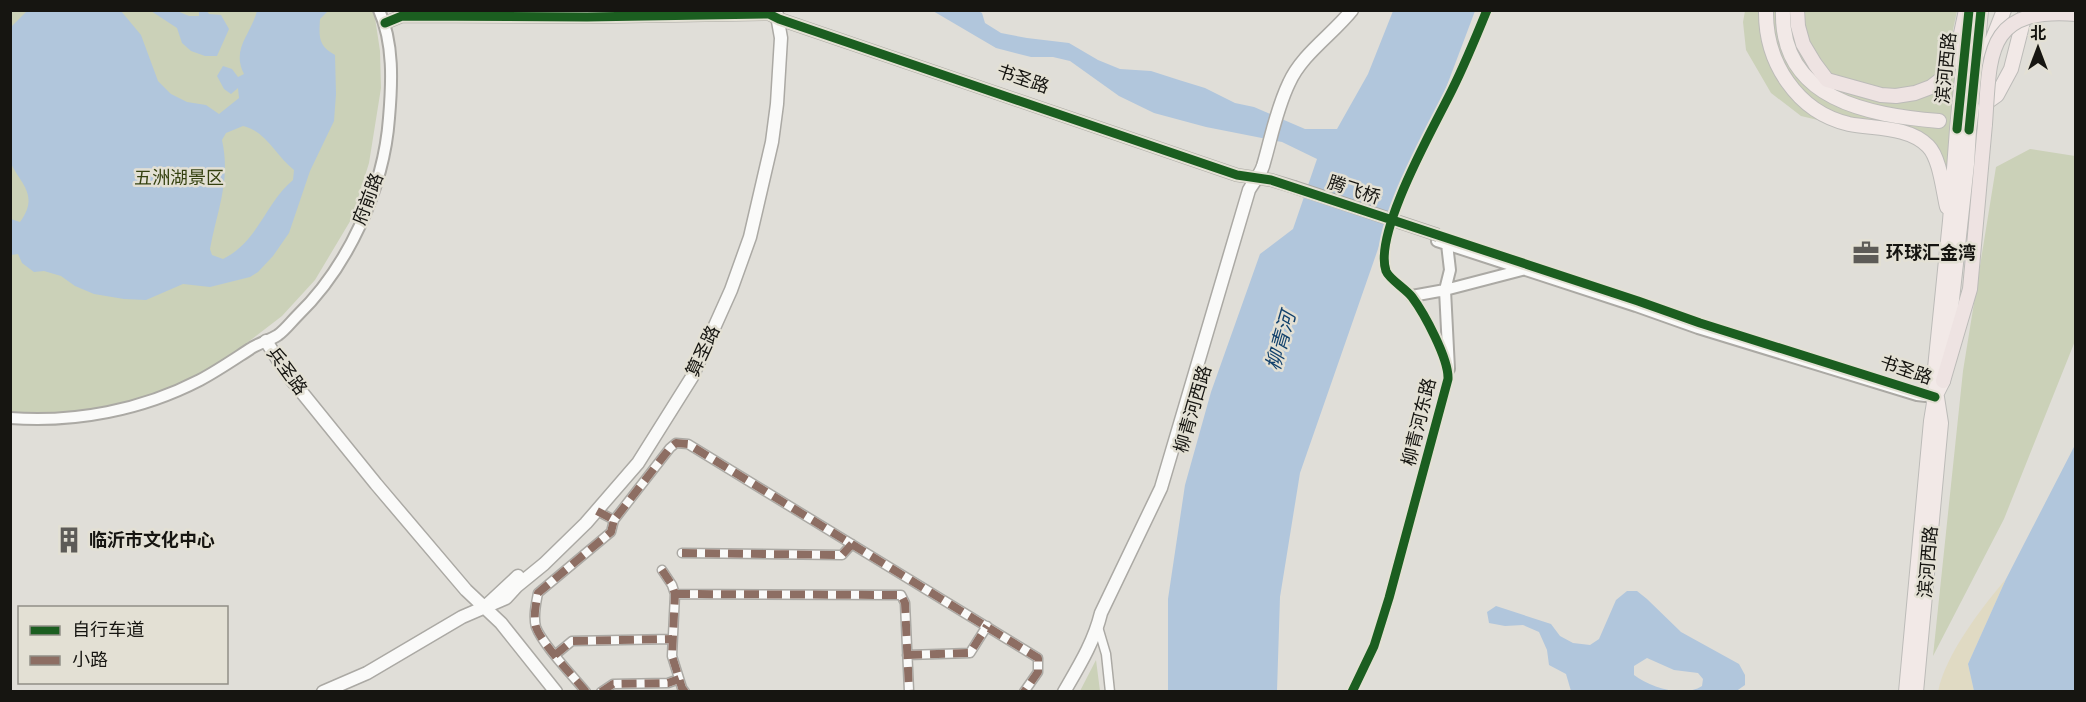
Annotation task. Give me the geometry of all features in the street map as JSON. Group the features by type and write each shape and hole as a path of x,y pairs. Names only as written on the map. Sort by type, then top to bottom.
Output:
{"highway":[{"path":"1797,10 1803,44 1827,80 1881,95 1896,96 1915,93 1931,87 1944,77 1959,43 1967,10"},
{"path":"2069,10 2076,14"},
{"path":"1943,381 1970,289 1992,52 1999,36 2015,23 2055,13 2076,14"}],"main road":[{"name":"柳青河西路","path":"1098,627 1108,616 1168,491 1257,193 1258,167 1265,154 1279,106 1290,81 1303,60 1341,24 1352,10"},
{"path":"1766,10 1769,46 1778,69 1800,99 1821,113 1847,123 1914,136 1929,147 1939,167 1950,221"},
{"path":"1783,10 1782,24 1786,46 1796,66 1814,86 1840,100 1877,112 1901,118 1939,121"},
{"name":"滨河西路","path":"1967,10 1971,107"},
{"name":"滨河西路","path":"1916,692 1941,423 1935,397 1934,378 1950,221 1963,129 1974,90 1981,10"},
{"path":"1974,90 2004,10"},
{"path":"1971,107 1997,95 2011,69 2026,10"},
{"name":"算圣路","path":"323,692 367,673 462,617 506,598 597,511 638,463 692,377 735,279 750,237 772,142 777,104 781,38 778,13"},
{"name":"算圣路","path":"342,692 370,680 443,639 467,622 539,559 581,518 633,458 685,374 724,287 743,234 765,141 772,38 778,13"},
{"name":"滨河西路","path":"1906,692 1930,433 1935,397 1943,381 1967,164 1963,129"},
{"name":"兵圣路","path":"266,341 302,393 453,576 501,623 556,692"},
{"name":"兵圣路","path":"484,608 505,640 547,692"},
{"path":"1054,692 1079,650 1098,627"},
{"path":"1064,692 1098,627"}],"street":[{"name":"府前路","path":"380,10 385,23"},
{"name":"府前路","path":"10,425 39,427 75,424 112,418 161,404 203,386 226,373 254,354 266,341 316,285 343,242 363,203 382,129 384,96 382,38 385,10"},
{"name":"柳青河东路","path":"1352,692 1374,646 1389,597 1443,404 1449,369 1412,296 1387,274 1384,255 1409,178 1464,64 1487,10"},
{"name":"书圣路","path":"385,23 438,21 598,23 778,13 1237,175 1271,180 1293,190"},
{"name":"书圣路","path":"385,23 402,16 778,13"},
{"name":"腾飞桥","path":"1293,190 1440,240"},
{"name":"书圣路","path":"1440,240 1698,328 1917,395 1935,397"},
{"name":"书圣路","path":"1440,240 1935,397"},
{"path":"1440,240 1450,270 1445,290 1449,369"},
{"path":"1412,296 1523,270"},
{"name":"府前路","path":"10,418 39,420 74,417 134,406 200,380 266,341"},
{"path":"586,692 536,628 538,593 611,532 615,520 669,448 676,443 688,444 1038,658 1038,672 1024,692"},
{"path":"597,511 615,520"},
{"path":"682,553 842,555 852,544"},
{"path":"662,570 675,594 672,656 685,692"},
{"path":"675,594 901,595 905,603 909,691 904,692"},
{"path":"907,655 970,653 987,626"},
{"path":"1098,627 1106,654 1110,692"},
{"path":"555,654 572,641 672,639"},
{"path":"601,692 613,684 668,683 679,680"}],"green space":[{"name":"五洲湖景区","path":"11,11 374,11 380,51 381,88 369,163 352,218 315,280 282,316 231,355 182,384 118,407 58,414 11,414"},
{"path":"1745,11 1957,11 1944,72 1955,75 1948,185 1919,139 1864,131 1801,116 1771,93 1746,50 1743,22"},
{"path":"2030,149 2075,156 2075,341 2004,519 1933,656 1963,371 1996,167"},
{"path":"1096,660 1100,691 1080,691"}],"sand":[{"path":"2006,579 1968,664 1974,691 1938,692 1956,647 1986,603"}],"water":[{"path":"27,11 121,11 141,35 158,81 171,94 187,102 206,105 219,114 239,98 238,88 231,94 224,89 217,76 223,66 232,69 238,77 244,74 240,57 241,49 257,11 328,11 320,19 320,31 325,48 335,55 334,121 310,171 289,233 273,256 250,277 210,287 183,284 146,300 94,294 75,286 61,276 44,271 34,272 22,263 18,254 11,255 11,219 20,222 26,213 28,198 24,185 11,164 11,27","holes":["243,126 264,138 294,170 293,180 276,199 245,243 223,259 212,255 210,249 224,182 222,140 226,133"]},
{"path":"151,11 177,11 189,16 199,16 199,11 207,11 209,14 221,15 229,29 217,56 205,56 191,51 182,43 177,28"},
{"name":"柳青河","path":"933,11 978,11 982,13 985,23 1001,33 1069,43 1098,60 1120,69 1151,71 1205,88 1235,103 1254,107 1305,129 1337,129 1368,74 1393,11 1475,11 1446,88 1402,180 1300,473 1280,597 1277,691 1168,691 1168,599 1185,485 1211,392 1260,254 1293,229 1317,159 1282,142 1206,127 1154,113 1119,96 1070,61 1053,57 1031,57 996,48"},
{"path":"2075,445 2075,691 1974,691 1968,664 2006,579"},
{"path":"1627,591 1637,591 1681,632 1739,664 1745,675 1745,685 1735,692 1571,691 1566,674 1549,665 1547,650 1539,632 1523,625 1505,626 1489,623 1487,612 1496,606 1551,624 1560,636 1573,643 1590,645 1599,639 1616,600","holes":["1647,658 1674,670 1698,673 1703,679 1702,686 1695,690 1668,690 1649,684 1634,675 1634,666"]}],"marked path":[{"path":"597,511 614,520 670,448 676,443 688,444 1038,658 1038,672 1024,692"},
{"path":"586,692 539,634 535,623 538,593 611,532 614,520"},
{"path":"682,553 842,555 852,544"},
{"path":"662,570 675,594 672,656 685,692"},
{"path":"675,594 901,595 905,603 909,691"},
{"path":"907,655 970,653 987,626"},
{"path":"555,655 572,641 672,639"},
{"path":"601,692 613,684 668,683 679,679"}],"cycle path":[{"path":"1352,692 1374,646 1389,598 1448,379 1440,348 1423,314 1412,297 1386,271 1384,254 1388,232 1407,180 1457,80 1487,10"},
{"path":"1957,129 1969,10"},
{"path":"1969,130 1981,10"},
{"path":"385,23 402,16 587,17 769,14 1237,175 1271,180 1700,323 1935,397"}],"place":[{"name":"环球汇金湾","path":"1866,253"},
{"name":"临沂市文化中心","path":"69,540"}]}
